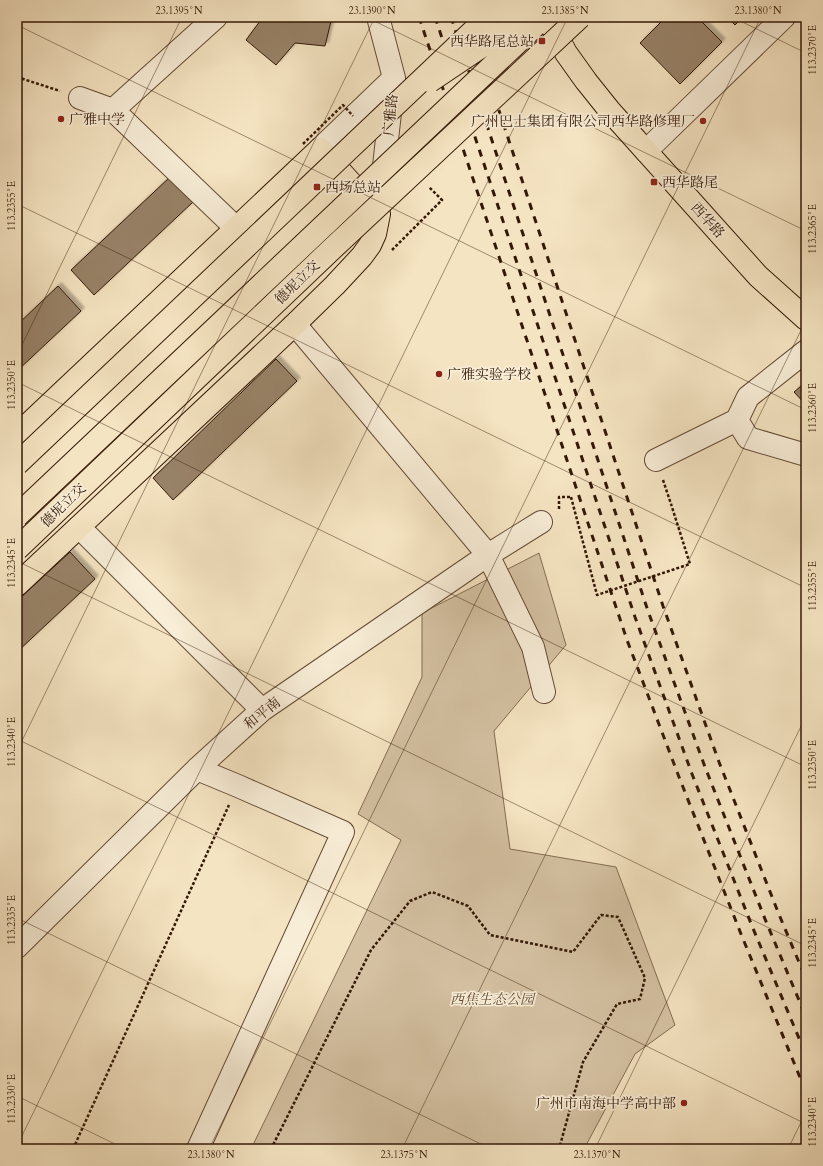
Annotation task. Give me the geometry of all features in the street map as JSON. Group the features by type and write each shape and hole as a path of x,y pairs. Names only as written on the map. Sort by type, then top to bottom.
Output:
{"main road":[{"path":"17,464 488,17"},
{"name":"德坭立交","path":"17,499 397,138 518,27 545,17"},
{"name":"西华路","path":"545,17 566,53 586,81 646,151 758,276 806,319"},
{"name":"德坭立交","path":"17,549 328,252 580,17"},
{"path":"399,101 518,27"},
{"path":"435,153 477,97 518,27"},
{"name":"德坭立交","path":"17,516 418,136 518,27"},
{"path":"418,136 539,56"},
{"path":"17,435 236,228 312,146 378,214 375,234 366,250 335,285 17,585"}],"street":[{"path":"113,110 216,17"},
{"name":"广雅路","path":"378,17 394,78 378,214"},
{"path":"646,151 784,17"},
{"path":"312,146 394,78"},
{"path":"80,98 113,110 236,228"},
{"path":"293,326 298,328 488,555 533,647 544,692"},
{"path":"656,460 737,420 748,398 806,351"},
{"path":"737,420 748,438 806,455"},
{"name":"和平南","path":"17,947 197,769 262,710 488,555 541,522"},
{"path":"79,527 262,710"},
{"path":"197,769 344,832 198,1149"}],"path":[{"path":"17,77 80,98"},
{"path":"312,146 342,105 356,120"},
{"path":"389,254 442,200 426,183"},
{"path":"571,497 597,595 690,564 671,504"},
{"path":"73,1149 238,786"},
{"path":"271,1149 371,950 410,901 432,892 468,906 490,935 573,952 601,915 618,917 645,978 640,999 617,1004 583,1062 559,1149"}],"green space":[{"name":"西焦生态公园","path":"539,553 566,645 494,731 510,849 616,867 675,1025 635,1054 584,1149 251,1149 401,840 358,814 422,677 422,613"}],"building":[{"path":"263,17 332,17 325,46 295,43 276,65 246,40"},
{"path":"666,17 697,17 722,42 680,84 640,43"},
{"path":"727,17 743,17 735,25"},
{"path":"170,177 193,202 94,295 71,270"},
{"path":"58,286 81,311 17,371 17,325"},
{"path":"276,359 297,381 173,500 153,478"},
{"path":"806,382 806,405 794,392"},
{"path":"70,552 95,579 17,652 17,601"}],"railway":[{"path":"419,17 627,640 741,934 806,1092"},
{"path":"435,17 635,617 692,774 752,926 806,1055"},
{"path":"451,17 648,611 705,767 765,919 806,1017"},
{"path":"468,17 663,606 719,762 806,979"}],"place":[{"name":"西华路尾总站","path":"542,41"},
{"name":"广雅中学","path":"61,119"},
{"name":"广州巴士集团有限公司西华路修理厂","path":"703,121"},
{"name":"西华路尾","path":"654,182"},
{"name":"西场总站","path":"317,187"},
{"name":"广雅实验学校","path":"439,374"},
{"name":"广州市南海中学高中部","path":"684,1103"}]}
